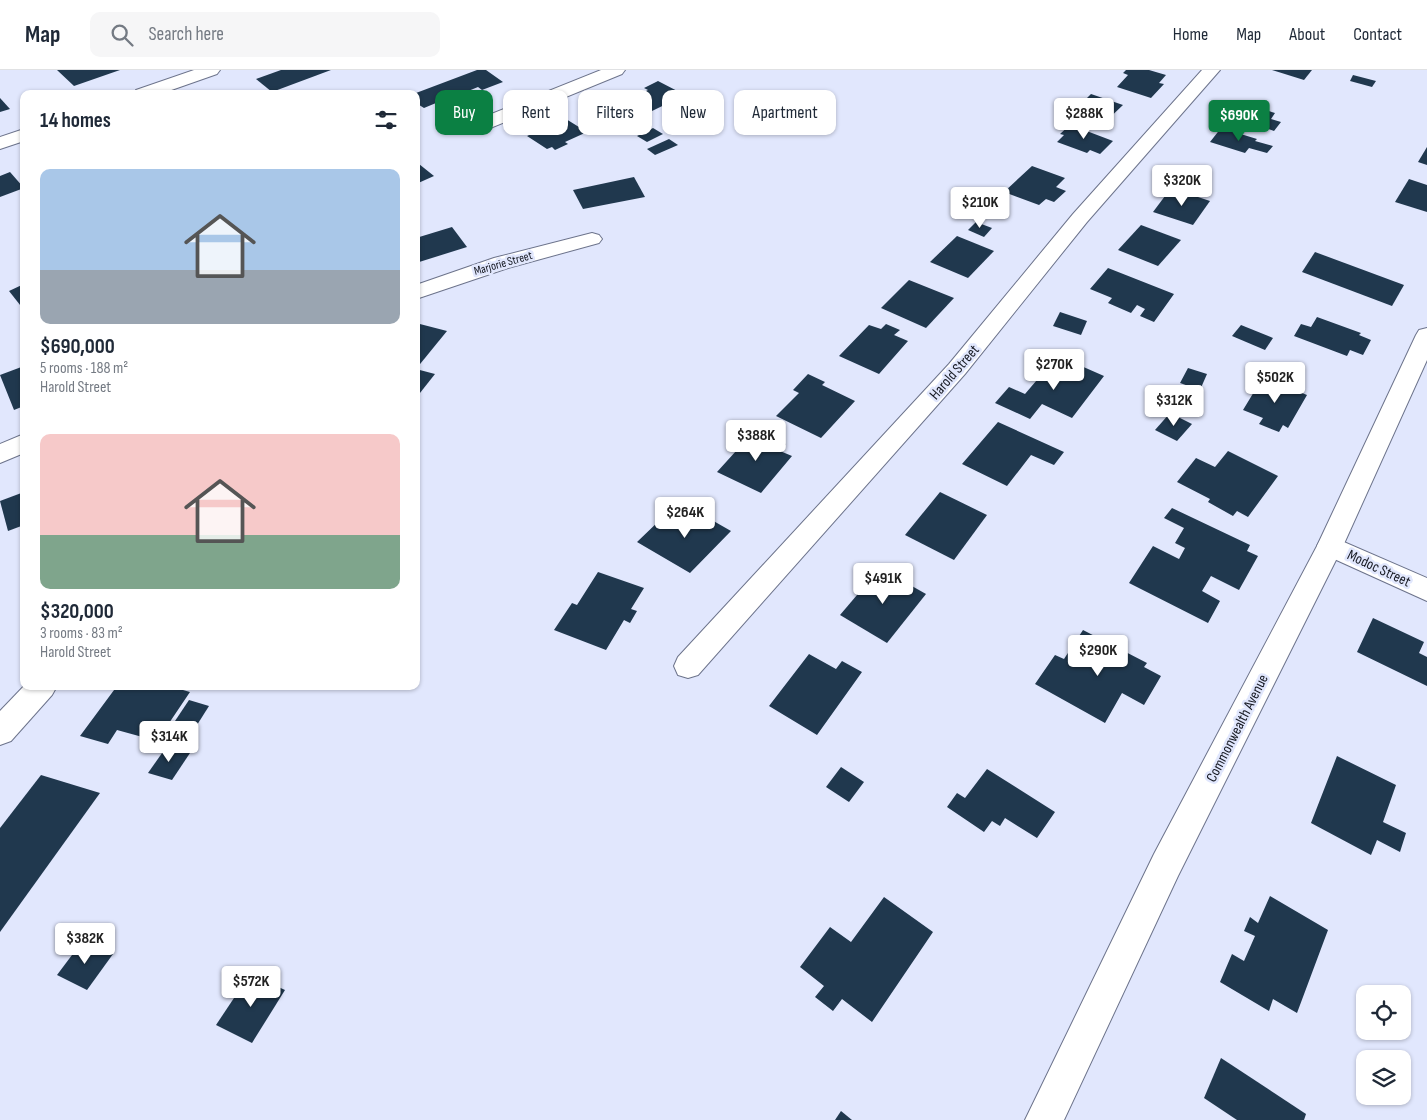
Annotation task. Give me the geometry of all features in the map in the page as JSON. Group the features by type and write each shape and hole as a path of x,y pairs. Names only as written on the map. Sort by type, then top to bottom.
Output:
{"street":[{"path":"162,90 196,83 211,70"},
{"path":"493,120 616,70"},
{"name":"Harold Street","path":"688,666 938,390 996,323 1080,218 1211,70"},
{"path":"0,143 20,136"},
{"name":"Marjorie Street","path":"420,291 501,263 592,239"},
{"name":"Commonwealth Avenue","path":"1044,1120 1166,865 1330,546 1399,392 1427,335"},
{"path":"0,454 20,445"},
{"name":"Modoc Street","path":"1330,546 1427,590"},
{"path":"0,732 38,690"}],"building":[{"path":"57,70 120,70 74,86"},
{"path":"281,70 331,70 277,90 270,90 256,79"},
{"path":"477,70 486,70 503,82 482,90 478,87 471,90 435,90 435,103 424,108 420,106 420,91"},
{"path":"1126,70 1149,70 1166,75 1159,83 1164,84 1151,98 1117,87 1128,75 1123,73"},
{"path":"1272,70 1312,70 1304,80"},
{"path":"1353,75 1376,81 1372,87 1350,81"},
{"path":"658,81 675,90 662,90 662,106 652,111 652,90 644,88"},
{"path":"1091,94 1123,105 1102,125 1078,116 1081,113 1075,111 1077,109 1064,105 1071,98 1083,102"},
{"path":"0,98 10,109 0,112"},
{"path":"1241,103 1275,113 1271,119 1281,122 1274,131 1231,116"},
{"path":"568,120 578,126 578,135 580,135 565,142 568,144 555,150 552,147 547,149 527,136 568,135"},
{"path":"1072,123 1086,129 1084,130 1113,141 1100,154 1090,150 1087,153 1057,142 1064,135 1060,134"},
{"path":"652,128 662,134 647,142 637,136 652,135"},
{"path":"1221,128 1273,146 1267,153 1249,148 1245,153 1210,142"},
{"path":"669,139 678,145 655,155 647,149"},
{"path":"1427,147 1427,165 1418,162"},
{"path":"420,165 434,176 420,182"},
{"path":"1032,166 1065,178 1056,187 1066,191 1054,202 1046,199 1039,205 1004,192"},
{"path":"10,172 20,183 20,190 0,197 0,176"},
{"path":"634,177 645,197 583,209 573,190"},
{"path":"1409,179 1427,185 1427,212 1395,202"},
{"path":"1171,188 1210,201 1193,225 1153,212"},
{"path":"976,222 992,228 984,237 968,230"},
{"path":"1141,225 1181,240 1158,266 1118,250"},
{"path":"452,227 467,247 420,262 420,237"},
{"path":"957,236 994,251 968,278 930,262"},
{"path":"1315,252 1404,285 1392,306 1302,272"},
{"path":"1108,268 1174,294 1154,322 1140,316 1145,309 1137,305 1131,313 1108,303 1112,298 1090,289"},
{"path":"909,280 954,298 926,328 881,308"},
{"path":"20,286 20,305 9,291"},
{"path":"1060,312 1087,321 1081,335 1053,326"},
{"path":"1317,317 1361,333 1359,335 1371,340 1363,355 1350,350 1347,356 1294,336 1301,324 1311,327"},
{"path":"420,324 447,331 420,364"},
{"path":"886,324 900,330 894,335 908,341 879,374 839,356 869,325 881,329"},
{"path":"1241,325 1273,338 1265,350 1232,336"},
{"path":"1063,358 1104,376 1072,418 1042,404 1030,419 995,403 1009,387 1025,394 1042,374 1048,376"},
{"path":"20,368 20,408 14,410 0,375"},
{"path":"1188,368 1207,374 1200,390 1180,383"},
{"path":"420,370 435,374 420,393"},
{"path":"808,374 825,382 822,385 855,401 821,438 776,416 799,393 793,390"},
{"path":"1263,377 1307,395 1288,428 1283,425 1279,432 1259,424 1263,418 1243,410"},
{"path":"1170,413 1192,424 1177,441 1155,430"},
{"path":"998,422 1064,452 1054,465 1031,455 1007,486 962,464"},
{"path":"755,430 786,444 780,451 792,456 761,493 717,472"},
{"path":"1228,451 1278,476 1248,517 1237,511 1233,516 1208,502 1210,499 1177,482 1196,458 1215,467"},
{"path":"940,492 987,515 954,560 905,535"},
{"path":"20,494 20,526 8,531 0,501"},
{"path":"689,507 731,531 690,573 637,542 662,518 672,523"},
{"path":"1172,508 1250,545 1247,551 1258,556 1239,590 1211,576 1202,591 1220,601 1208,623 1129,583 1153,546 1179,559 1185,548 1175,543 1184,528 1164,518"},
{"path":"880,568 926,594 887,643 840,615"},
{"path":"598,572 644,588 631,609 637,611 630,623 624,620 606,650 554,630 572,603 577,605"},
{"path":"1373,618 1424,642 1419,653 1427,657 1427,686 1357,652"},
{"path":"1083,630 1147,663 1144,667 1161,676 1144,705 1122,693 1105,723 1035,684 1055,655 1064,659"},
{"path":"809,654 836,669 842,661 862,672 817,735 769,706"},
{"path":"114,690 183,690 190,692 157,741 117,730 108,744 80,736"},
{"path":"189,700 209,706 185,744 163,739"},
{"path":"167,746 190,753 172,780 148,773"},
{"path":"1337,756 1396,785 1383,822 1406,833 1400,852 1377,840 1371,855 1311,823"},
{"path":"841,767 864,782 849,802 826,787"},
{"path":"987,769 1055,812 1037,838 1005,818 1000,826 992,821 984,832 947,807 957,793 965,798"},
{"path":"41,775 100,793 0,932 0,828"},
{"path":"1270,896 1328,930 1297,1013 1273,999 1269,1011 1220,982 1232,954 1244,961 1255,936 1244,931 1250,917 1258,923"},
{"path":"884,897 933,932 872,1022 842,999 833,1011 815,997 824,986 800,967 830,927 851,942"},
{"path":"84,939 113,954 87,990 57,975"},
{"path":"250,974 285,990 252,1043 216,1025"},
{"path":"1221,1058 1306,1114 1304,1120 1237,1120 1204,1098"},
{"path":"841,1111 852,1120 835,1120"}]}
